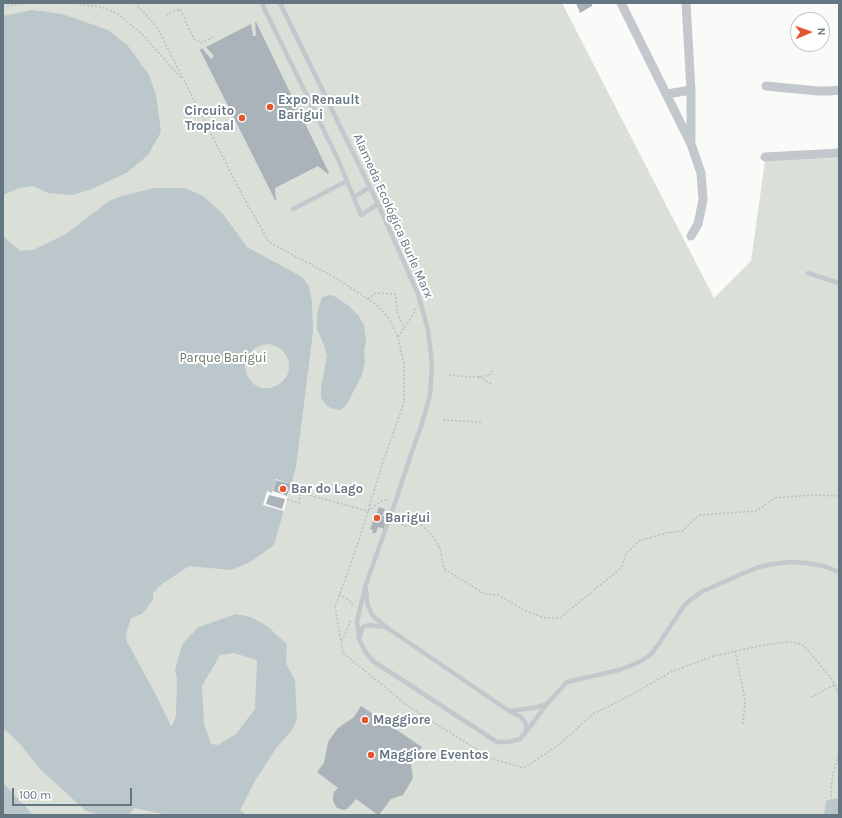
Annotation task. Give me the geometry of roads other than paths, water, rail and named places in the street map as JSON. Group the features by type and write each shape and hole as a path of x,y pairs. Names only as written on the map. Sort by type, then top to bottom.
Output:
{"street":[{"path":"621,3 692,144 701,173 703,200 698,224 691,236"},
{"path":"686,3 692,144"},
{"path":"766,86 818,91 839,90"},
{"path":"667,94 690,90"},
{"path":"765,157 839,153"}],"lane":[{"name":"Alameda Ecológica Burle Marx","path":"280,3 378,204 418,294 428,330 432,363 430,395 390,520 366,584 357,621 359,639 365,651 374,661 497,742 509,742 520,739 546,705 567,682 619,670 643,660 651,654 683,608 689,601 701,592 732,577 759,567 791,562 824,566 839,572"},
{"path":"262,4 333,150 361,214 378,204"},
{"path":"293,210 347,181"},
{"path":"354,197 370,187"},
{"path":"808,273 839,283"},
{"name":"Alameda Ecológica Burle Marx","path":"366,584 367,603 372,615 386,627 521,717 526,724 526,732"},
{"path":"359,639 363,627 368,625 386,627"},
{"path":"510,711 546,705"}],"place":[{"name":"Expo Renault Barigui","path":"270,107"},
{"name":"Circuito Tropical","path":"242,118"},
{"name":"Bar do Lago","path":"283,489"},
{"name":"Barigui","path":"377,518"},
{"name":"Maggiore","path":"365,720"},
{"name":"Maggiore Eventos","path":"371,755"}],"park label":[{"name":"Parque Barigui","path":"223,358"}]}
